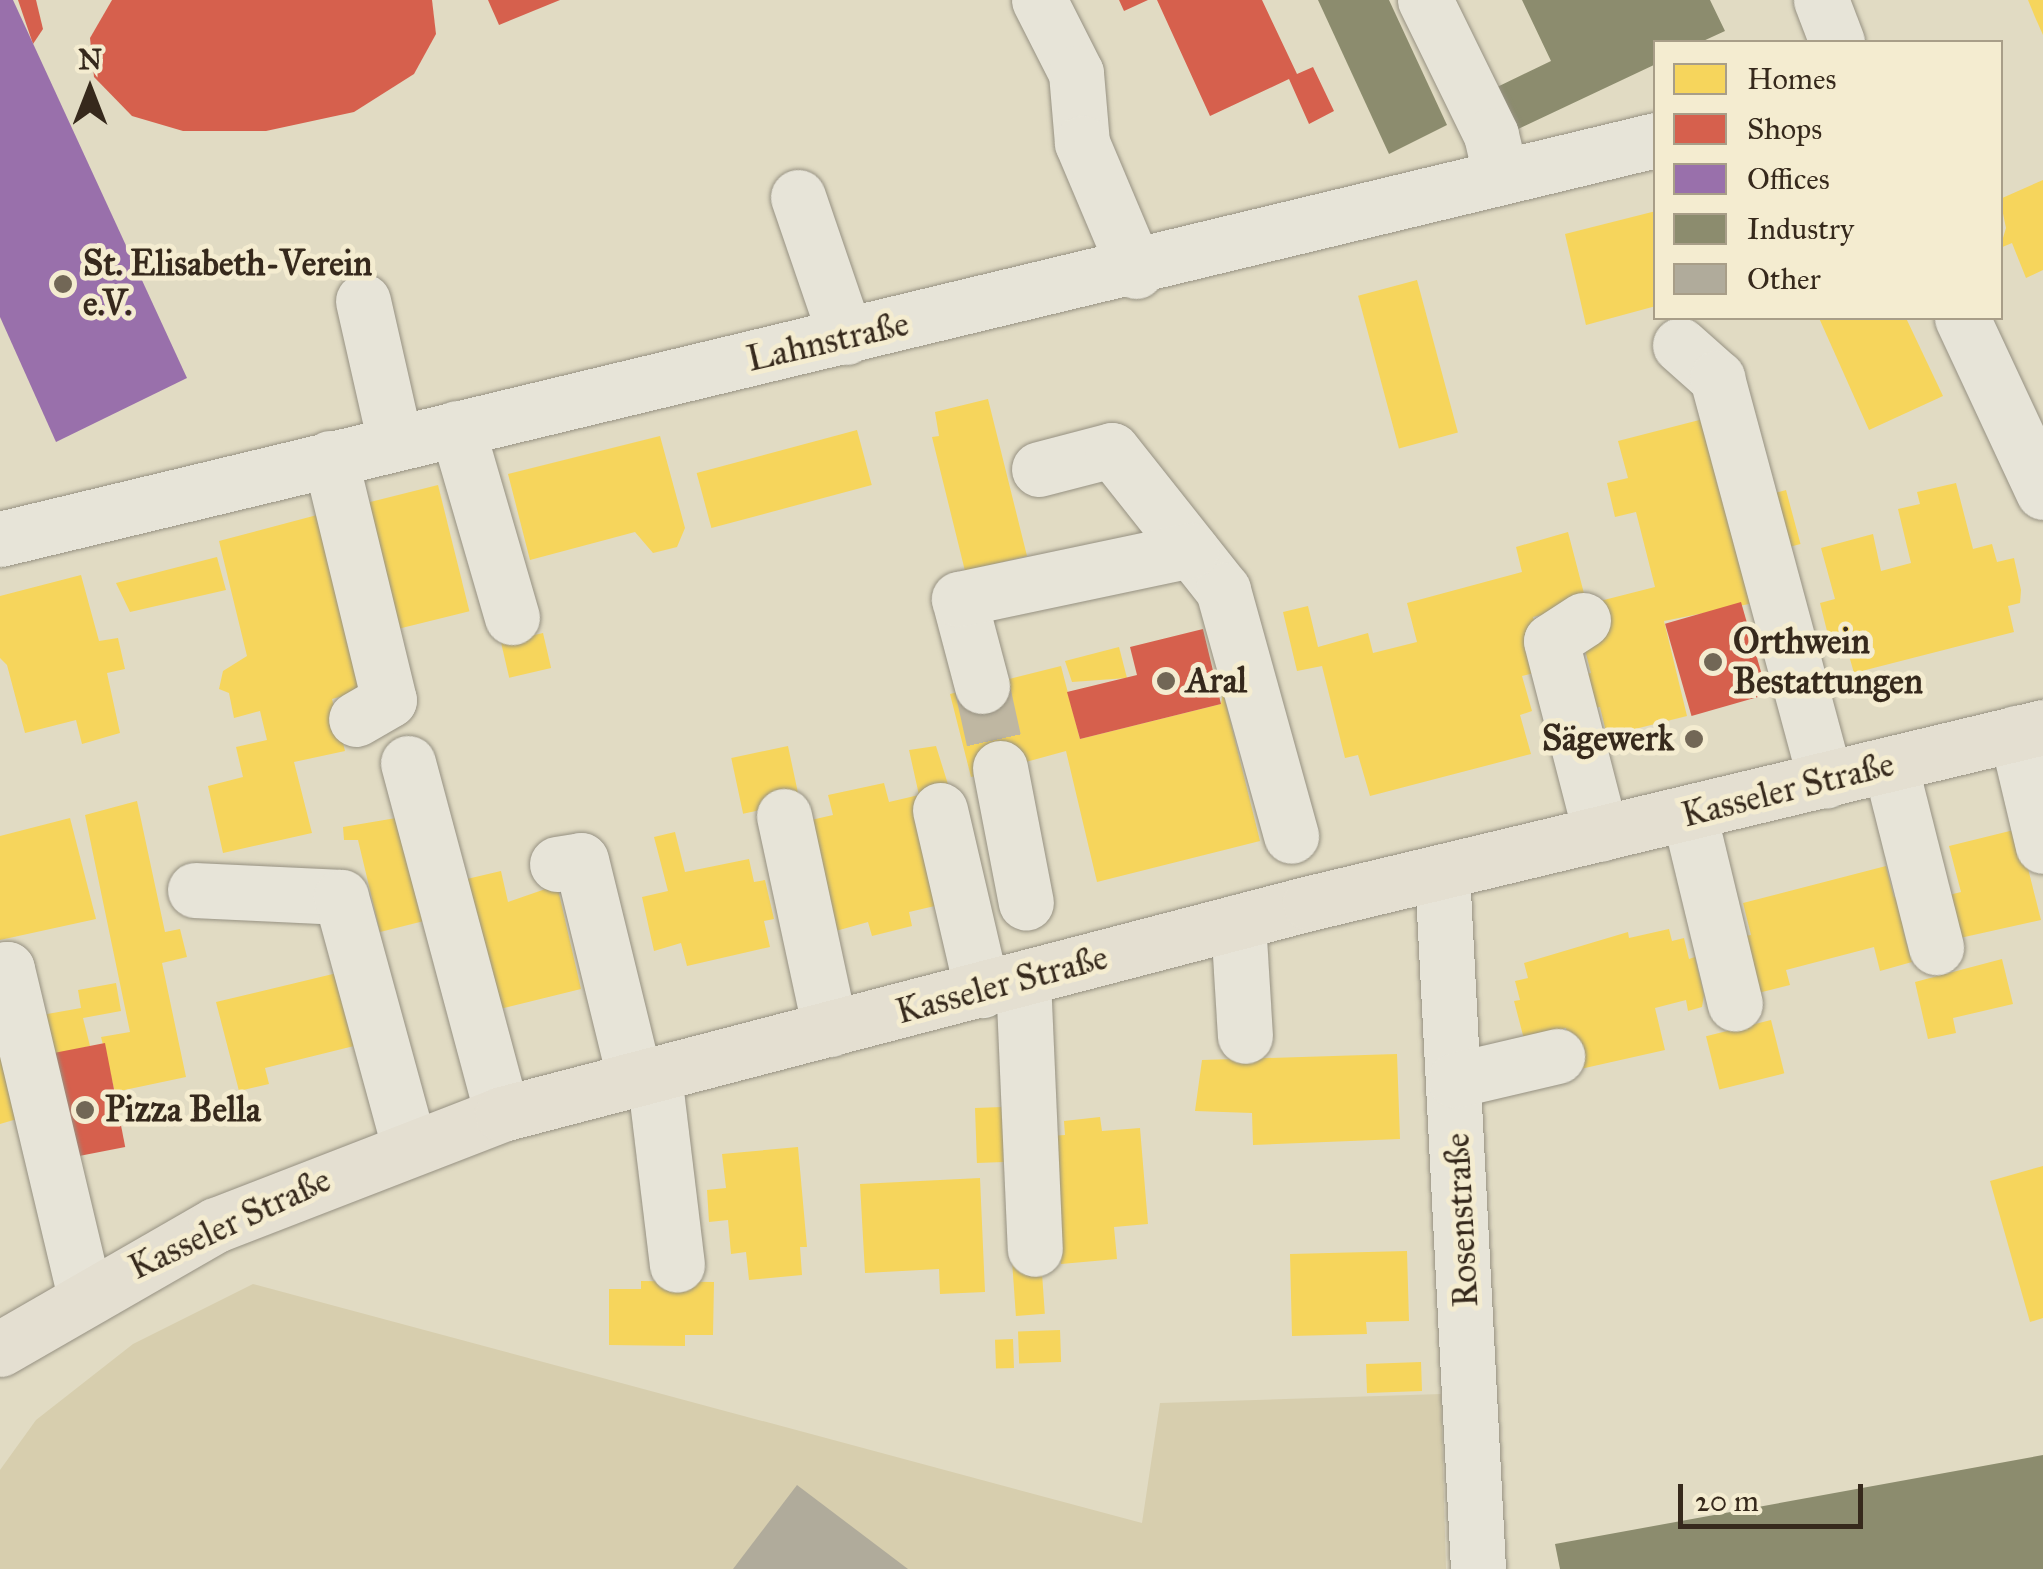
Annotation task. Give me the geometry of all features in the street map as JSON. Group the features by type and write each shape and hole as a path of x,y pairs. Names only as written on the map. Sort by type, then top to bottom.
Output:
{"main road":[{"name":"Kasseler Straße","path":"0,1349 85,1296 216,1225 409,1146 502,1114 1238,922 2030,730"}],"street":[{"path":"1039,0 1076,74 1082,143 1136,270"},
{"path":"1425,0 1491,135 1502,177"},
{"path":"1821,0 1837,40"},
{"name":"Lahnstraße","path":"0,539 396,442 1136,270 1653,141"},
{"path":"798,197 846,337"},
{"path":"363,301 396,442"},
{"path":"1963,320 2043,492"},
{"path":"1680,346 1717,378 1826,781"},
{"path":"457,428 512,618"},
{"path":"1040,469 1112,450 1223,590 1291,836"},
{"path":"330,458 389,700 356,719"},
{"path":"982,686 959,599 1192,550"},
{"path":"1583,620 1552,641 1601,834"},
{"path":"2030,730 2043,846"},
{"path":"408,763 502,1114"},
{"path":"1890,765 1936,947"},
{"path":"1000,768 1026,903"},
{"path":"940,810 1003,984 1035,1249"},
{"path":"1688,814 1735,1004"},
{"path":"772,821 819,1032"},
{"path":"556,864 580,860 644,1078 678,1265"},
{"name":"Rosenstraße","path":"1442,872 1478,1569"},
{"path":"194,890 342,897 409,1146"},
{"path":"1238,922 1246,1036"},
{"path":"0,970 7,968 85,1296"},
{"path":"1455,1080 1557,1056"}],"shaded area":[{"path":"253,1284 1142,1523 1160,1403 1441,1394 1446,1569 0,1569 0,1470 36,1420 133,1344"}],"building: Homes":[{"path":"2028,0 2043,0 2043,35 2035,17"},
{"path":"2043,180 2043,270 2026,278 2012,243 2003,247 2003,198"},
{"path":"1653,212 1653,307 1586,325 1565,234"},
{"path":"1417,280 1458,433 1399,448 1358,296"},
{"path":"1820,320 1907,320 1943,396 1869,430"},
{"path":"988,399 1027,556 965,571 932,437 939,436 935,412"},
{"path":"1711,417 1754,603 1664,621 1687,716 1607,736 1600,707 1583,710 1575,676 1591,673 1583,642 1605,637 1596,602 1655,587 1636,512 1615,517 1607,483 1628,478 1618,441"},
{"path":"857,430 872,485 711,528 697,473"},
{"path":"660,436 685,528 677,547 653,553 635,532 530,560 508,474"},
{"path":"1956,483 1973,549 1992,544 1997,562 2014,558 2021,590 2020,603 2008,606 2014,632 1854,673 1846,645 1835,648 1828,635 1820,603 1835,599 1821,548 1873,534 1881,571 1911,563 1898,509 1920,504 1917,492"},
{"path":"438,485 469,611 397,629 365,503"},
{"path":"1786,490 1800,544 1775,551 1761,497"},
{"path":"317,515 362,691 332,699 345,751 294,762 312,833 223,853 208,786 243,777 236,747 267,740 260,711 234,718 229,693 219,689 223,671 247,656 219,541"},
{"path":"1568,532 1587,605 1533,617 1546,670 1522,676 1532,711 1520,715 1531,754 1370,796 1358,755 1345,758 1322,666 1297,671 1283,612 1308,606 1318,647 1368,633 1373,653 1417,642 1407,603 1522,572 1516,547"},
{"path":"217,557 226,590 130,612 116,583"},
{"path":"81,575 99,641 118,638 125,669 107,673 120,733 82,744 76,720 25,733 7,665 0,658 0,596"},
{"path":"543,633 551,668 509,678 501,643"},
{"path":"1119,647 1127,678 1072,682 1065,661"},
{"path":"1061,666 1080,739 1221,704 1223,692 1260,841 1097,882 1066,751 971,777 950,694"},
{"path":"788,746 800,802 743,814 731,758"},
{"path":"936,746 951,794 952,902 909,912 912,926 872,936 868,922 825,934 798,823 833,815 828,795 884,783 889,802 919,795 909,750"},
{"path":"137,801 165,932 180,929 187,957 162,963 186,1077 115,1092 101,1037 130,1032 85,815"},
{"path":"402,817 432,919 380,932 358,840 344,840 343,827"},
{"path":"70,818 96,919 0,940 0,836"},
{"path":"2018,829 2041,920 1960,938 1949,895 1961,892 1949,846"},
{"path":"675,832 685,872 749,859 754,882 765,880 774,919 764,921 770,947 687,966 681,943 654,951 642,897 668,891 654,837"},
{"path":"1886,866 1894,897 1907,894 1916,926 1903,930 1912,962 1880,971 1874,947 1786,970 1790,985 1754,994 1739,937 1751,935 1743,903"},
{"path":"501,871 508,902 557,885 581,989 484,1013 454,882"},
{"path":"1669,929 1672,941 1684,938 1689,959 1695,957 1704,995 1702,1007 1688,1011 1686,1000 1655,1008 1665,1050 1576,1070 1566,1028 1524,1039 1514,1001 1520,1000 1515,981 1528,978 1524,963 1628,932 1629,938"},
{"path":"2002,959 2013,1004 1953,1018 1956,1033 1928,1039 1915,982"},
{"path":"337,973 354,1046 265,1068 269,1084 239,1091 216,1002"},
{"path":"116,983 121,1011 83,1018 90,1046 46,1056 36,1016 81,1008 78,990"},
{"path":"1771,1020 1784,1073 1719,1090 1706,1036"},
{"path":"0,1037 17,1119 0,1124"},
{"path":"1397,1054 1400,1139 1253,1145 1252,1113 1195,1111 1202,1060"},
{"path":"1002,1107 1004,1162 977,1163 975,1108"},
{"path":"1100,1117 1102,1131 1140,1128 1148,1224 1114,1227 1117,1259 1061,1264 1049,1136 1065,1135 1064,1121"},
{"path":"798,1147 807,1247 800,1247 802,1275 749,1280 746,1252 731,1254 728,1220 709,1222 707,1190 726,1188 722,1154"},
{"path":"2043,1166 2043,1318 2030,1322 1990,1181"},
{"path":"980,1178 985,1292 940,1294 939,1269 865,1273 860,1184"},
{"path":"1407,1251 1409,1321 1366,1322 1367,1334 1292,1336 1290,1254"},
{"path":"1041,1259 1045,1314 1016,1316 1012,1261"},
{"path":"641,1281 714,1282 713,1335 685,1335 685,1346 609,1345 609,1289 641,1289"},
{"path":"1060,1330 1061,1362 1019,1363 1018,1331"},
{"path":"1013,1339 1014,1368 996,1369 995,1340"},
{"path":"1421,1362 1422,1391 1367,1393 1366,1364"}],"building: Shops":[{"path":"18,0 36,0 43,29 33,44"},
{"path":"112,0 432,0 436,34 414,74 354,112 266,131 183,131 132,116 94,77 90,38"},
{"path":"488,0 560,0 499,25"},
{"path":"1119,0 1148,0 1124,11"},
{"path":"1157,0 1262,0 1297,74 1313,67 1334,111 1309,124 1289,79 1210,116"},
{"path":"1741,602 1767,694 1692,716 1665,624"},
{"name":"Aral","path":"1203,629 1221,704 1080,739 1067,692 1137,675 1130,647"},
{"path":"105,1043 125,1147 66,1159 46,1054"}],"building: Offices":[{"path":"0,0 13,0 187,378 56,442 0,317"}],"building: Industry":[{"path":"1318,0 1389,0 1447,125 1389,154"},
{"path":"1522,0 1710,0 1725,31 1705,40 1653,40 1653,65 1514,131 1493,89 1551,61"},
{"path":"2043,1455 2043,1569 1560,1569 1555,1544"}],"building: Other":[{"path":"797,1485 908,1569 733,1569"}],"tunnel":[{"path":"982,686 1000,768"}],"place":[{"name":"St. Elisabeth-Verein e.V.","path":"63,284"},
{"name":"Orthwein Bestattungen","path":"1713,662"},
{"name":"Aral","path":"1166,681"},
{"name":"Sägewerk","path":"1694,739"},
{"name":"Pizza Bella","path":"85,1110"}]}
